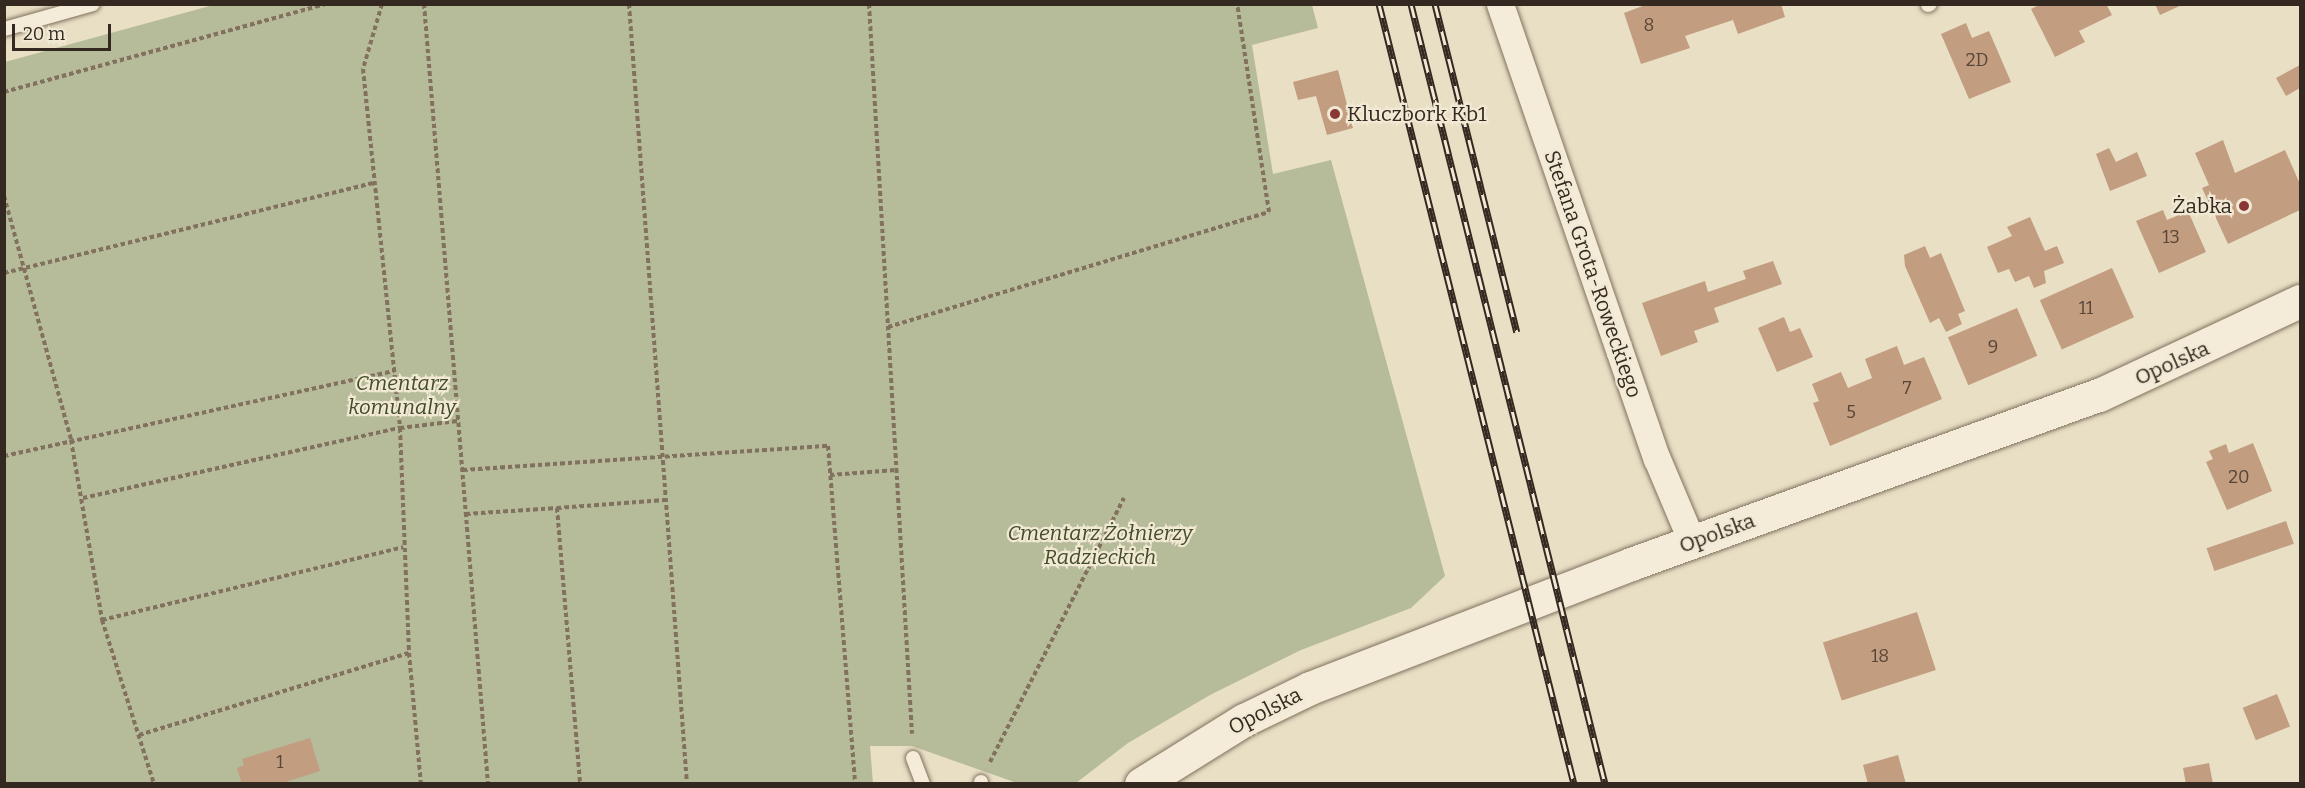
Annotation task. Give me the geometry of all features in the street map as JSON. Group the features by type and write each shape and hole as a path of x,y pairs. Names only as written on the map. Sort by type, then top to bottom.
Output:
{"main road":[{"name":"Opolska","path":"1141,783 1244,720 1310,688 1692,542 2099,395 2301,301"}],"street":[{"name":"Stefana Grota-Roweckiego","path":"1500,4 1657,459 1692,542"}],"lane":[{"path":"4,29 93,4"},
{"path":"913,758 923,783"}],"path":[{"path":"4,92 326,4"},
{"path":"382,4 363,69 399,428 409,653 421,783"},
{"path":"424,4 488,783"},
{"path":"629,4 687,783"},
{"path":"869,4 913,758"},
{"path":"888,327 1269,212 1237,4"},
{"path":"4,273 374,182"},
{"path":"4,196 70,440 83,498 102,620 154,783"},
{"path":"4,456 394,370"},
{"path":"83,498 399,428 458,421"},
{"path":"462,470 828,447 855,783"},
{"path":"830,475 896,470"},
{"path":"981,783 1124,498"},
{"path":"466,514 665,500"},
{"path":"556,508 580,783"},
{"path":"102,620 403,547"},
{"path":"139,735 409,653"}],"green space":[{"name":"Cmentarz komunalny","path":"217,4 1312,5 1318,28 1252,45 1273,174 1331,160 1445,576 1411,608 1301,650 1210,695 1128,743 1076,783 1017,783 912,746 870,746 873,784 5,784 5,62"}],"building":[{"path":"1648,4 1781,4 1785,17 1738,34 1733,20 1685,36 1690,48 1641,64 1624,13"},
{"path":"2041,4 2106,4 2112,15 2079,31 2085,42 2055,57 2031,9"},
{"path":"2155,4 2184,4 2160,15"},
{"path":"1966,23 1972,38 1989,31 2011,82 1969,99 1941,34"},
{"path":"2300,65 2300,88 2286,96 2276,78"},
{"name":"Kluczbork Kb1","path":"1338,70 1353,128 1327,135 1316,96 1298,100 1293,82"},
{"path":"2223,140 2235,173 2285,150 2300,184 2300,210 2228,244 2202,188 2209,185 2195,153"},
{"path":"2109,148 2116,162 2137,152 2147,176 2110,191 2096,154"},
{"path":"2163,210 2167,220 2188,211 2206,252 2159,273 2136,221"},
{"path":"2030,217 2045,251 2057,246 2064,263 2044,271 2046,283 2034,288 2029,276 2015,282 2009,269 1998,273 1987,247 2012,236 2007,227"},
{"path":"1925,246 1930,258 1941,253 1965,311 1958,314 1962,324 1946,332 1939,318 1930,323 1905,266 1904,255"},
{"path":"1773,261 1782,284 1714,308 1719,322 1694,331 1698,342 1661,356 1642,303 1705,281 1708,292 1746,279 1743,271"},
{"path":"2112,268 2134,317 2062,349 2040,300"},
{"path":"2017,308 2037,356 1968,385 1948,337"},
{"path":"1784,317 1790,332 1800,328 1813,357 1777,372 1758,328"},
{"path":"1897,346 1904,365 1924,357 1942,399 1830,446 1813,403 1819,401 1812,384 1841,372 1848,388 1872,378 1865,359"},
{"path":"2253,443 2272,491 2227,510 2206,462 2213,459 2209,451 2226,444 2229,453"},
{"path":"2286,521 2294,544 2214,571 2207,548"},
{"path":"1917,612 1936,670 1842,701 1823,643"},
{"path":"2277,694 2290,726 2256,740 2243,708"},
{"path":"310,738 320,771 279,784 242,784 237,768 244,765 242,759"},
{"path":"1898,755 1906,784 1868,784 1863,765"},
{"path":"2209,763 2213,784 2186,784 2183,768"}],"railway":[{"path":"1379,4 1574,784"},
{"path":"1411,4 1605,784"},
{"path":"1435,4 1517,332"}],"place":[{"name":"Kluczbork Kb1","path":"1335,114"},
{"name":"Żabka","path":"2244,206"}],"park label":[{"name":"Cmentarz Żołnierzy Radzieckich","path":"1100,545"}]}
